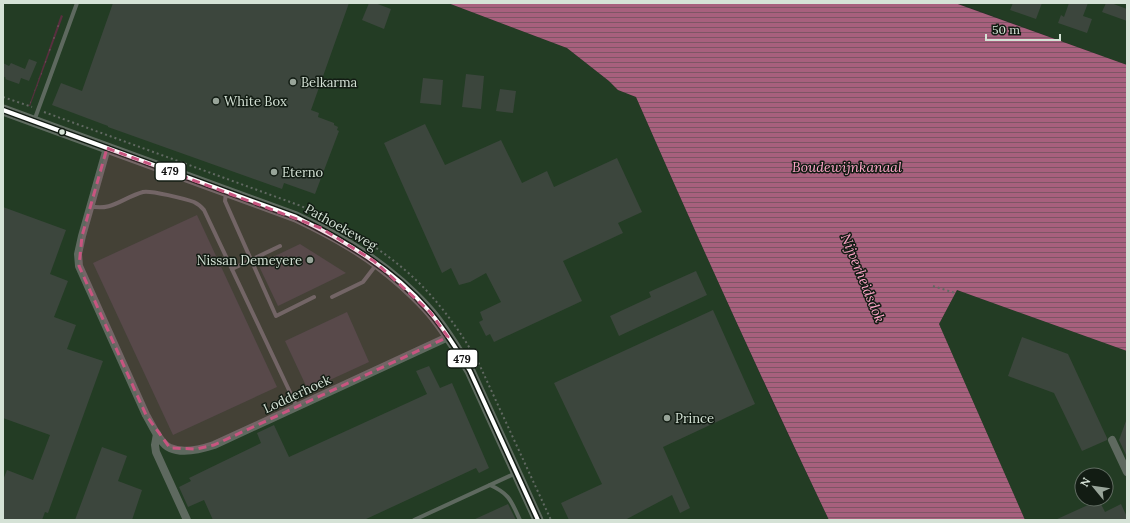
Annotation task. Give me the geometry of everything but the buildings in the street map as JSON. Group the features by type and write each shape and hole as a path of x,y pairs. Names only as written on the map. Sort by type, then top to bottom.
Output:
{"main road":[{"name":"Pathoekeweg","path":"3,110 296,217 321,228 350,244 377,263 413,294 430,312 448,336 470,371 538,520"}],"street":[{"name":"Lodderhoek","path":"107,148 78,254 79,266 146,415 157,434 170,448 182,450 204,448 214,445 297,408 448,336"},
{"path":"157,434 155,445 156,452 187,520"},
{"path":"1112,440 1127,472"}],"lane":[{"path":"34,121 77,3"},
{"path":"226,191 225,201 276,316 314,297"},
{"path":"90,206 101,208 111,206 144,192 193,202 201,206 297,408"},
{"path":"232,270 280,246"},
{"path":"332,297 363,282 377,263"},
{"path":"414,520 516,472"},
{"path":"490,484 505,493 520,520"}],"path":[{"path":"3,97 301,206 356,234 382,251 421,285 439,304 469,347 480,366 551,520"},
{"path":"933,286 955,293"}],"highlighted area":[{"path":"107,148 321,228 374,261 430,312 448,337 214,445 196,449 170,448 146,415 79,266 82,236"}],"shaded area":[{"path":"3,3 448,3 567,48 609,81 618,90 636,97 774,405 829,520 3,520"},
{"path":"958,3 1127,3 1127,65"},
{"path":"61,15 63,16 29,106"},
{"path":"957,290 1127,351 1127,520 1025,520 939,324"}],"water":[{"name":"Boudewijnkanaal","path":"448,3 955,3 1127,65 1127,351 957,290 939,324 1025,520 829,520 779,415 636,97 618,90 609,81 567,48"}],"transit line":[{"name":"479","path":"3,110 296,217 350,246 384,269 414,295 434,317 470,371 538,520"}],"place":[{"name":"Belkarma","path":"293,82"},
{"name":"White Box","path":"216,101"},
{"name":"Eterno","path":"274,172"},
{"name":"Nissan Demeyere","path":"310,260"},
{"name":"Prince","path":"667,418"}],"water label":[{"name":"Nijverheidsdok","path":"863,278"}]}
